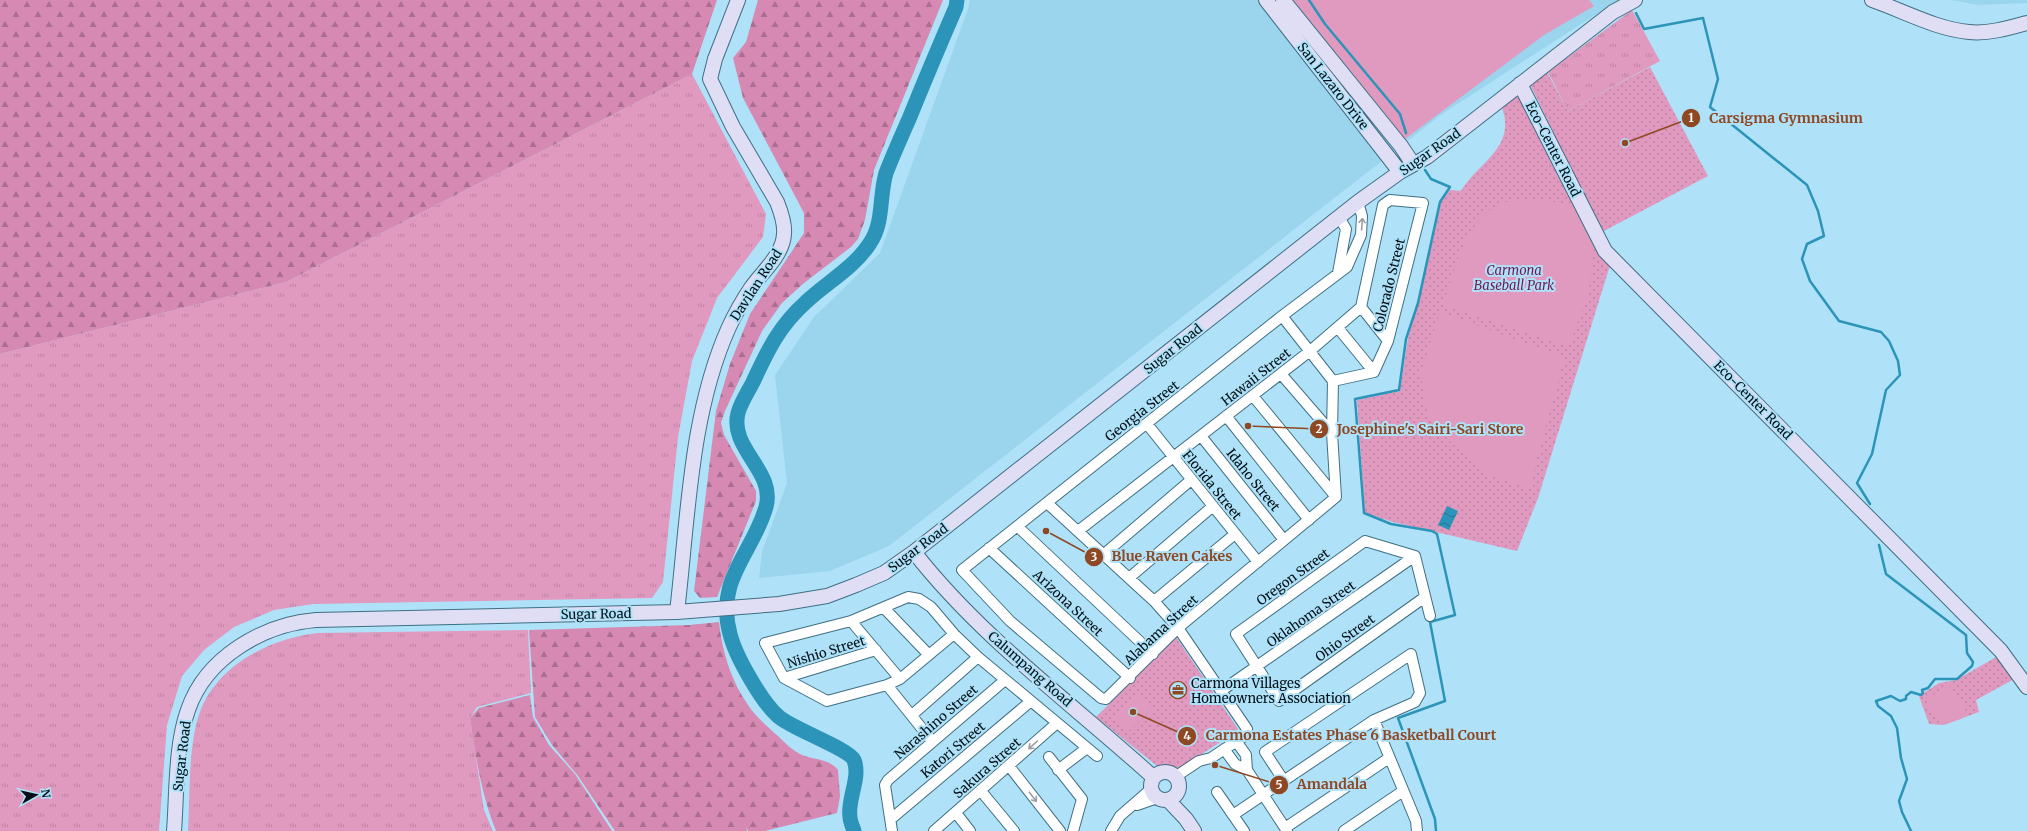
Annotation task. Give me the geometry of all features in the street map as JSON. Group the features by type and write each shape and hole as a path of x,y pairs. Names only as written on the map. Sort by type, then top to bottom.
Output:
{"main road":[{"name":"Davilan Road","path":"677,612 695,452 710,376 729,327 739,307 776,255 784,235 782,215 777,202 733,127 710,79 715,59 738,0"},
{"name":"San Lazaro Drive","path":"1266,0 1400,172"},
{"name":"San Lazaro Drive","path":"1283,0 1413,164"},
{"name":"Sugar Road","path":"174,831 183,729 188,709 196,692 220,663 244,642 261,633 287,624 316,620 677,612 741,608 796,602 827,596 884,573 914,552 1358,202 1400,172 1427,157 1613,12 1635,0"},
{"path":"1872,0 1945,28 1970,32 2010,28 2027,23"},
{"name":"Eco-Center Road","path":"1520,84 1605,251 2001,651 2027,687"},
{"name":"Calumpang Road","path":"914,552 942,586 993,638 1165,788 1194,831"}],"street":[{"name":"Colorado Street","path":"1361,307 1383,205 1390,200 1423,203 1388,341 1374,372"},
{"name":"Georgia Street","path":"962,570 1282,316 1338,273 1347,268 1361,235 1362,216 1358,202"},
{"path":"1338,273 1346,229 1339,217"},
{"path":"1343,247 1355,249"},
{"name":"Hawaii Street","path":"1078,531 1281,374 1338,328 1361,307"},
{"path":"1361,307 1388,341"},
{"path":"1282,316 1333,381 1332,433 1336,497"},
{"path":"1333,381 1374,372 1338,328"},
{"path":"1281,374 1332,433"},
{"path":"1253,396 1336,497"},
{"path":"1226,416 1309,520"},
{"name":"Florida Street","path":"1147,424 1258,562"},
{"name":"Idaho Street","path":"1201,436 1284,540"},
{"path":"1103,555 1191,480"},
{"name":"Alabama Street","path":"962,570 1010,621 1101,698 1106,699 1130,678 1178,628 1336,497"},
{"path":"1047,503 1154,601 1178,628 1248,732 1211,758 1199,761 1165,788 1132,807 1120,816 1111,831"},
{"path":"1129,578 1212,506"},
{"path":"1018,527 1153,654"},
{"path":"1154,601 1235,534"},
{"name":"Oregon Street","path":"1257,668 1236,634 1365,541 1415,556"},
{"name":"Arizona Street","path":"990,548 1130,678"},
{"path":"1415,556 1430,616"},
{"name":"Oklahoma Street","path":"1221,691 1257,668 1415,556"},
{"path":"954,634 900,678 887,685 828,701 784,678 766,643 851,621 908,597 919,599 931,607 954,634 1004,680 1097,756"},
{"name":"Ohio Street","path":"1257,668 1279,701 1425,597"},
{"path":"884,608 929,655"},
{"path":"851,621 900,678"},
{"name":"Nishio Street","path":"784,678 876,650"},
{"path":"1233,815 1284,781 1374,720 1415,702 1420,693 1411,654 1265,752 1284,781"},
{"path":"912,715 978,657"},
{"name":"Narashino Street","path":"891,819 886,785 932,741 1004,680"},
{"path":"887,685 932,741"},
{"name":"Katori Street","path":"891,819 1031,701"},
{"path":"1374,720 1403,791 1415,830"},
{"name":"Sakura Street","path":"934,831 982,791 1057,723"},
{"path":"1236,741 1246,755 1247,770 1286,830 1389,758"},
{"path":"1058,770 1087,748"},
{"path":"1224,749 1235,764 1247,770"},
{"path":"1049,757 1082,799 1073,831"},
{"path":"1009,766 1060,831"},
{"path":"982,791 1014,831"},
{"path":"1344,831 1403,791"},
{"path":"1217,792 1244,831"},
{"path":"956,813 970,831"},
{"path":"891,819 892,831"}],"shaded area":[{"path":"970,0 1618,0 1442,114 889,546 830,571 759,578 762,552 787,483 775,375 814,317 880,253"},
{"path":"1951,0 2027,0 2027,3 1978,5"}],"green space":[{"path":"0,0 717,0 692,74 286,282 0,354"},
{"path":"758,0 943,0 874,170 865,220 858,239 851,247 804,283 782,303 762,331 725,411 721,423 724,435 756,491 756,501 717,597 700,598 694,591 716,411 730,364 750,314 804,233 804,213 743,98 733,58 746,42"},
{"path":"1293,0 1589,0 1594,6 1544,35 1405,139"},
{"path":"1632,10 1660,61 1568,111 1548,72"},
{"path":"1650,67 1708,176 1602,232 1530,84 1547,72 1568,111"},
{"path":"692,74 766,214 763,237 717,298 692,361 678,437 663,582 652,598 313,604 274,610 234,627 204,650 182,676 167,725 159,831 0,831 0,354 286,282"},
{"name":"Carmona Baseball Park","path":"1518,93 1611,262 1538,498 1517,551 1393,522 1365,513 1357,400 1400,391 1408,338 1418,304 1441,202 1450,190 1461,191 1501,143 1505,120 1501,105"},
{"path":"1516,200 1541,200 1566,204 1574,208 1591,238 1594,247 1589,292 1569,347 1443,305 1459,256 1466,240 1475,226 1486,213 1499,205"},
{"path":"1440,312 1565,357 1529,489 1490,475 1449,441 1429,415 1424,401 1421,371"},
{"path":"719,622 722,644 732,676 742,696 758,718 795,751 807,757 831,764 838,770 840,796 837,813 765,831 748,831 746,827 747,831 615,831 578,776 552,745 535,717 529,630 689,625"},
{"path":"528,630 531,693 477,707 470,718 484,810 493,831 188,831 191,754 200,712 208,695 219,681 232,668 248,657 264,648 282,641 318,633"},
{"path":"1176,637 1238,729 1236,732 1180,768 1163,764 1157,766 1096,717"},
{"path":"1998,656 2016,678 1976,700 1979,712 1944,725 1929,724 1919,696 1939,683 1956,680"},
{"path":"1950,684 1966,711 1965,715 1961,719 1944,723 1937,719 1931,709 1929,709 1926,699"},
{"path":"1139,692 1154,707 1127,733 1113,718"},
{"path":"530,695 533,717 549,745 575,774 612,831 496,831 486,803 470,718 479,708"}],"water":[{"path":"1447,506 1458,511 1449,530 1438,525"}],"waterway":[{"path":"854,831 850,821 850,803 856,774 854,760 850,755 842,750 786,722 772,710 757,690 743,666 730,634 727,615 727,597 731,582 760,523 766,507 767,494 765,482 740,438 737,426 738,413 769,349 781,329 788,320 814,295 856,260 870,243 877,227 886,173 956,7 957,0"},
{"path":"1309,0 1325,24 1400,114 1406,133"},
{"path":"1636,13 1644,29 1703,18 1718,79 1710,107 1807,185 1818,211 1824,236 1807,244 1802,259 1810,281 1839,321 1881,332 1889,341 1898,361 1900,375 1886,390 1872,454 1857,483 1870,504"},
{"path":"1425,170 1431,179 1450,187 1440,202 1418,303 1406,339 1399,390 1355,399 1364,513 1391,524 1432,531 1437,534 1455,615 1430,622 1445,701 1398,718 1435,819 1436,831"},
{"path":"1879,545 1886,574 1966,635 1967,653 1973,662 1972,666 1957,679 1935,679 1928,688 1922,690 1923,693 1921,695 1911,692 1906,696 1906,699 1900,701 1891,696 1876,701 1878,706 1891,716 1897,728 1901,758 1907,779 1899,801 1902,812 1911,831"}],"place":[{"name":"Carsigma Gymnasium","path":"1625,143"},
{"name":"Josephine's Sairi-Sari Store","path":"1248,426"},
{"name":"Blue Raven Cakes","path":"1046,531"},
{"name":"Carmona Villages Homeowners Association","path":"1178,690"},
{"name":"Carmona Estates Phase 6 Basketball Court","path":"1133,712"},
{"name":"Amandala","path":"1215,765"}]}
